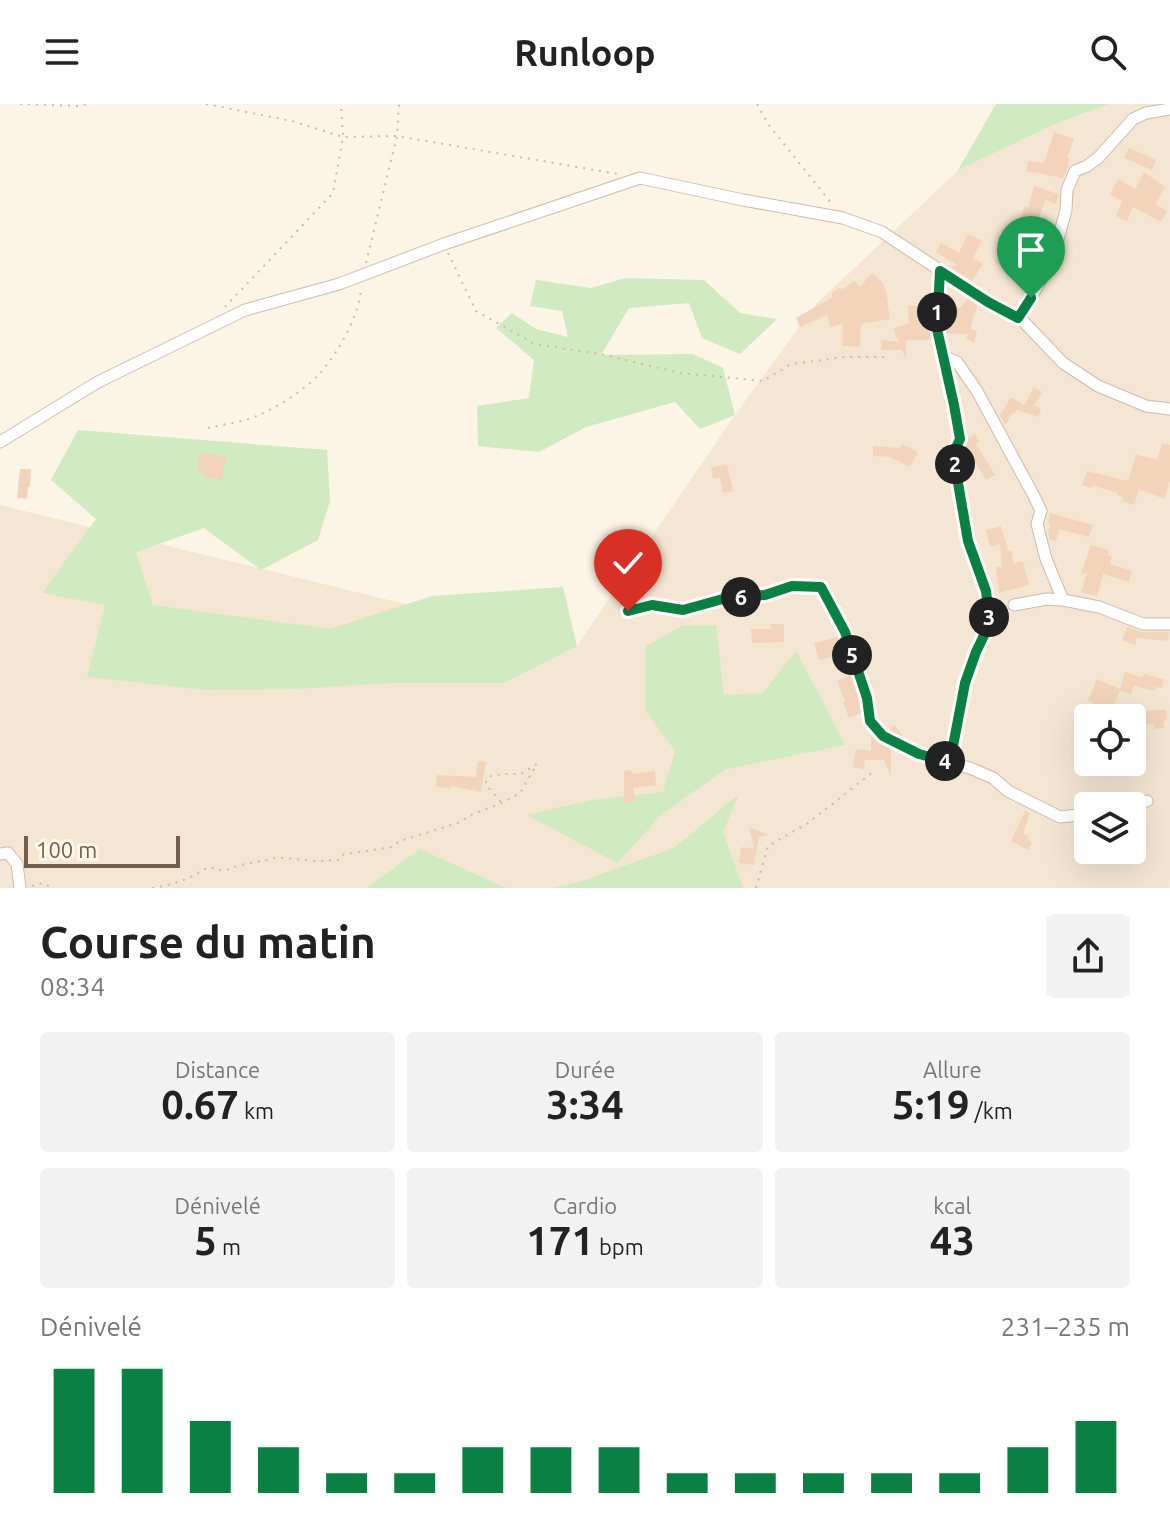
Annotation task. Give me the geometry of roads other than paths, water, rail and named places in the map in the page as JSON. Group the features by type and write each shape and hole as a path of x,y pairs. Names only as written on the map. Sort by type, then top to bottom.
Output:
{"street":[{"path":"1018,318 1053,257 1066,210 1067,190 1075,171 1098,158 1133,119 1146,113 1170,109"},
{"path":"0,442 98,382 245,310 339,284 444,244 640,178 843,218 882,232 988,302 1023,321 1063,363 1098,386 1146,406 1170,409"},
{"path":"940,271 937,329 960,439 953,454 968,541 986,591 990,623 965,683 950,762"},
{"path":"944,357 957,362 977,391 1035,498 1041,511 1037,524 1046,559 1063,600"},
{"path":"1014,605 1047,599 1063,600 1099,607 1143,624 1170,624"},
{"path":"919,754 970,768 993,778 1008,791 1060,817 1074,816"},
{"path":"0,854 8,853 17,864 20,888"}]}
